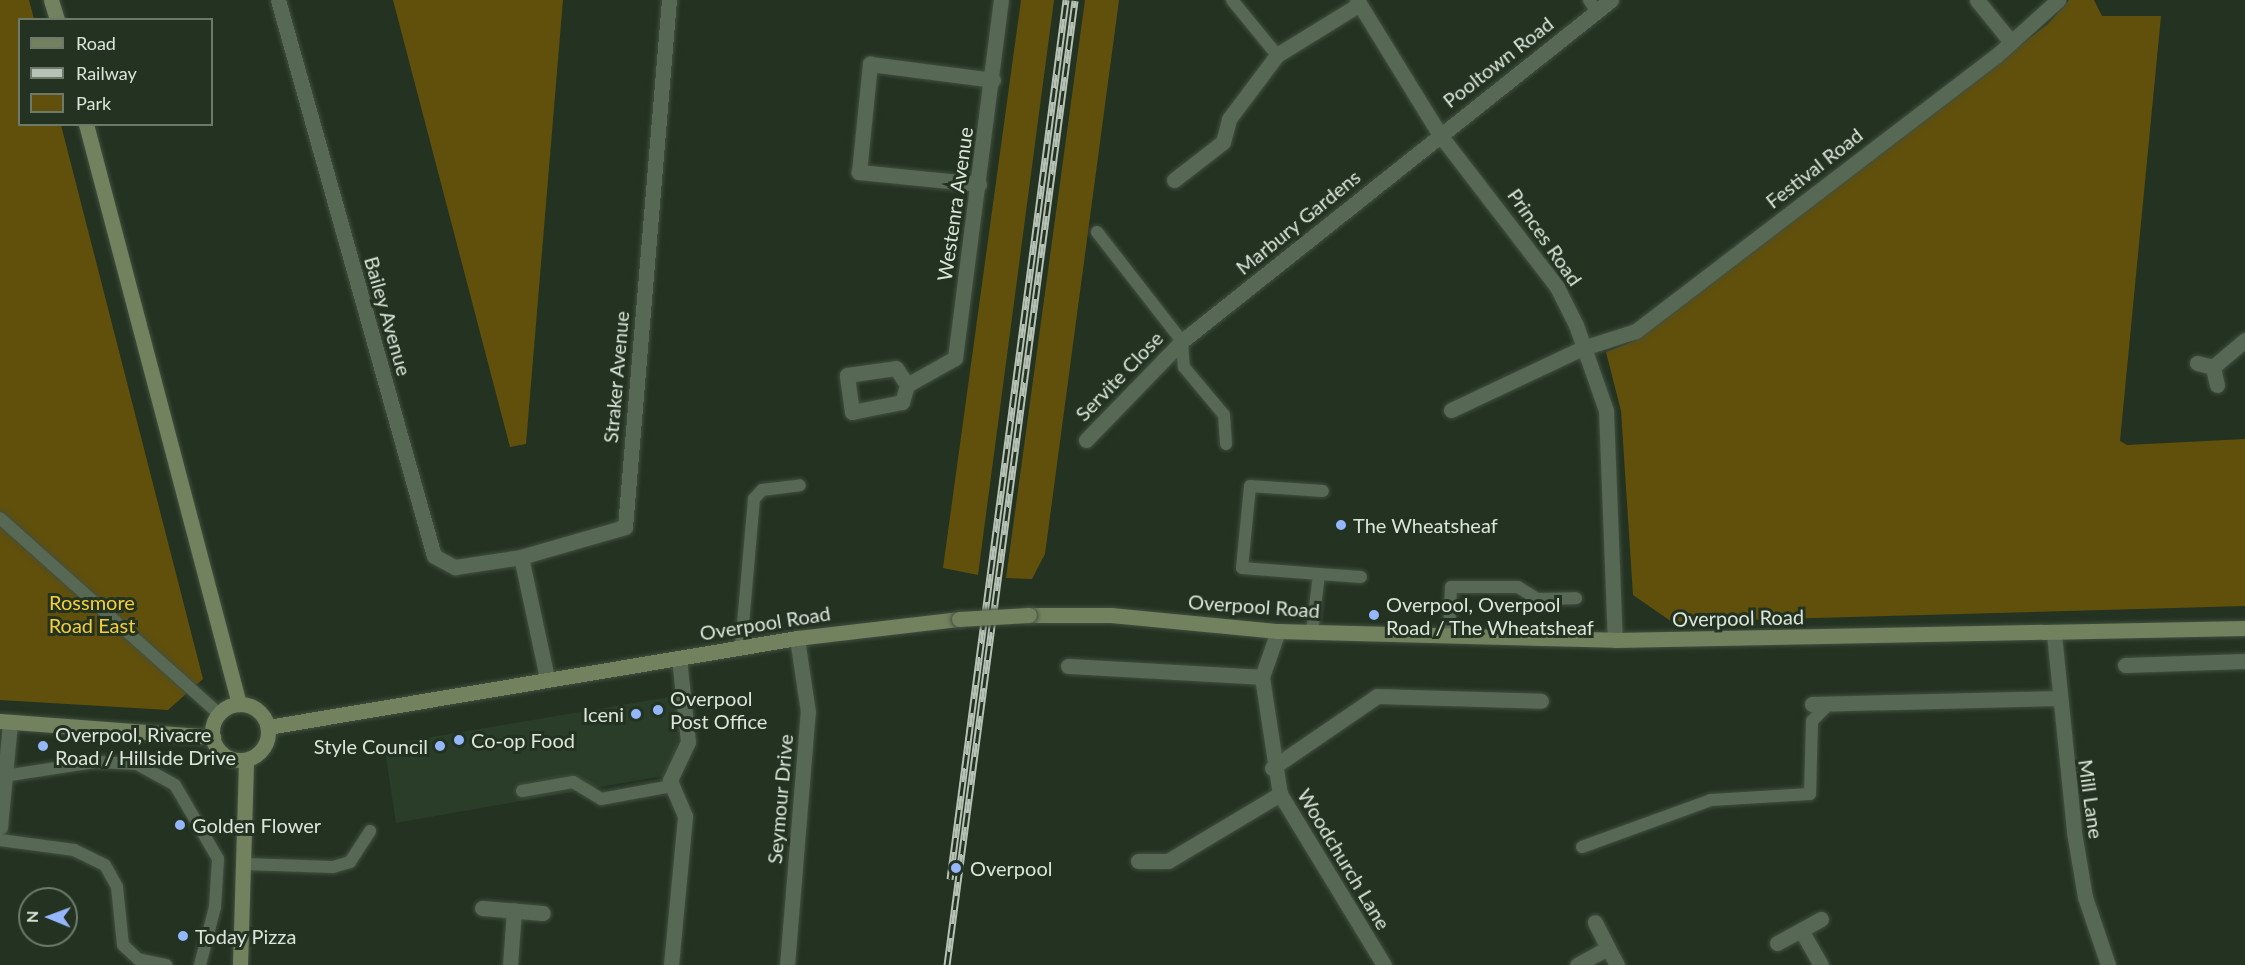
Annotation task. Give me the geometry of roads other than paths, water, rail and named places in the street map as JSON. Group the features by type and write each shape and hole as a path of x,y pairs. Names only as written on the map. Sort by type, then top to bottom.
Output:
{"main road":[{"path":"51,0 56,18"},
{"path":"87,126 238,704"},
{"name":"Overpool Road","path":"268,727 547,678 797,638 959,619 1029,615 1111,615 1278,631 1616,640 2054,634 2245,627"},
{"path":"238,704 261,713 268,727 261,751 246,760 221,753 213,737 219,714 238,704"},
{"path":"5,722 213,737"},
{"path":"240,965 246,760"}],"street":[{"name":"Bailey Avenue","path":"278,0 434,556 455,567 521,557"},
{"name":"Straker Avenue","path":"521,557 625,527 669,0"},
{"name":"Westenra Avenue","path":"907,385 955,358 993,80 1001,0"},
{"name":"Pooltown Road","path":"1440,135 1593,5 1611,0"},
{"path":"1977,0 2011,42"},
{"name":"Festival Road","path":"1451,410 1583,348 1636,331 2011,42 2058,0"},
{"path":"1174,180 1224,141 1229,119 1277,55 1358,2"},
{"name":"Princes Road","path":"1358,2 1440,135 1557,287 1583,348 1606,410 1616,640"},
{"path":"979,184 859,172 870,64 993,80"},
{"name":"Marbury Gardens","path":"1182,341 1440,135"},
{"path":"2213,367 2245,339"},
{"name":"Servite Close","path":"1086,440 1182,341"},
{"path":"2197,363 2213,367"},
{"path":"2213,367 2217,385"},
{"path":"521,557 547,678"},
{"name":"Woodchurch Lane","path":"1278,631 1262,677 1272,768 1280,794 1384,965"},
{"name":"Mill Lane","path":"2054,634 2059,698 2085,897 2108,965"},
{"name":"Seymour Drive","path":"787,965 808,712 797,638"},
{"path":"671,965 685,816 672,786 687,742 679,658"},
{"path":"2125,665 2245,661"},
{"path":"1068,666 1262,677"},
{"path":"1272,768 1377,696 1541,701"},
{"path":"1812,704 2059,698"},
{"path":"0,827 5,722"},
{"path":"1138,861 1168,861 1280,794"},
{"path":"482,908 543,913"},
{"path":"510,965 514,910"},
{"path":"1777,943 1821,919"},
{"path":"1595,922 1617,965"},
{"path":"1801,930 1821,965"},
{"path":"1577,965 1608,948"}],"lane":[{"path":"1233,0 1277,55"},
{"path":"1097,231 1182,341 1184,367 1224,416 1226,444"},
{"path":"741,647 754,499 762,490 800,485"},
{"path":"1323,491 1250,486 1242,568 1361,577"},
{"path":"0,518 219,714"},
{"path":"1312,632 1319,574"},
{"path":"1449,636 1451,587 1518,586 1537,599 1576,598"},
{"path":"1582,847 1711,800 1810,795 1812,721 1829,704"},
{"path":"4,776 84,763 137,764 175,785 218,859 215,907 200,965"},
{"path":"522,791 573,782 601,799 672,786"},
{"path":"244,864 333,867 350,862 370,831"},
{"path":"0,840 74,850 105,865 117,886 123,945 138,959 166,965"}],"railway":[{"path":"950,879 1066,0"},
{"path":"947,965 1075,0"}],"place":[{"name":"The Wheatsheaf","path":"1341,525"},
{"name":"Overpool, Overpool Road / The Wheatsheaf","path":"1374,615"},
{"name":"Overpool Post Office","path":"658,710"},
{"name":"Iceni","path":"636,714"},
{"name":"Co-op Food","path":"459,740"},
{"name":"Overpool, Rivacre Road / Hillside Drive","path":"43,746"},
{"name":"Style Council","path":"440,746"},
{"name":"Golden Flower","path":"180,825"},
{"name":"Overpool","path":"956,868"},
{"name":"Today Pizza","path":"183,936"}],"park label":[{"name":"Rossmore Road East","path":"92,614"}]}
